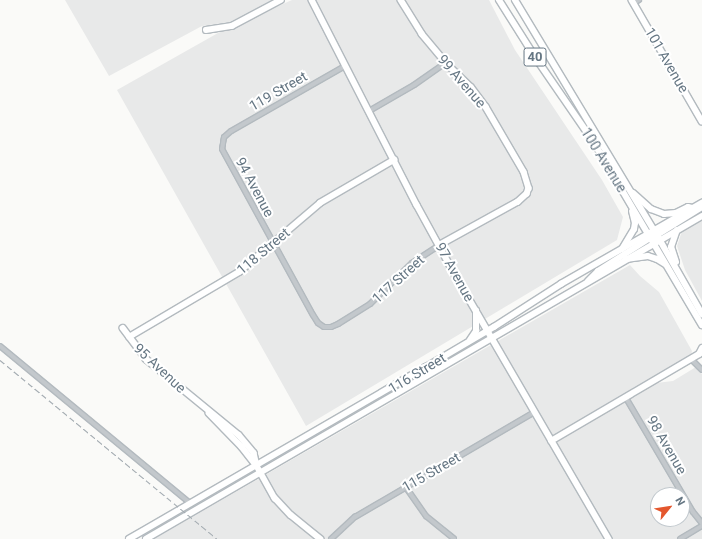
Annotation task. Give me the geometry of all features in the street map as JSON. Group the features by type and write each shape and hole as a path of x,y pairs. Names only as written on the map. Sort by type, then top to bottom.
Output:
{"main road":[{"name":"100 Avenue","path":"499,0 535,56 574,111 702,325"},
{"name":"100 Avenue","path":"515,0 657,235 702,314"},
{"path":"630,191 637,194 643,204 664,214 676,213 688,207 692,208"},
{"path":"622,249 632,235 635,223 628,199"},
{"path":"588,281 598,271 702,208"},
{"path":"677,230 671,247 682,279"},
{"path":"626,259 642,256 653,257 666,265"}],"street":[{"path":"206,30 232,26 281,0"},
{"name":"97 Avenue","path":"312,0 394,160 487,331 609,539"},
{"name":"99 Avenue","path":"401,0 422,34 446,63 471,87 486,108 524,172 529,188"},
{"name":"101 Avenue","path":"635,1 702,121"},
{"path":"369,111 414,85 446,63"},
{"name":"119 Street","path":"224,137 345,66"},
{"name":"94 Avenue","path":"224,137 222,149 318,323 324,327"},
{"name":"118 Street","path":"129,337 239,272 320,203 394,160"},
{"name":"117 Street","path":"324,327 331,327 338,324 370,304 412,263 440,245 518,202 527,194 529,188"},
{"name":"116 Street","path":"129,539 469,342 561,284 622,249 657,235 692,208 702,203"},
{"name":"116 Street","path":"657,235 677,230 702,216"},
{"name":"116 Street","path":"146,539 492,339 626,259 651,238"},
{"path":"469,342 476,331 476,311"},
{"name":"95 Avenue","path":"123,328 146,359 201,405 238,442 261,472 275,498 291,515 321,539"},
{"path":"0,346 191,504"},
{"path":"551,441 692,360 701,352"},
{"path":"692,360 702,370"},
{"name":"98 Avenue","path":"626,398 693,512 702,523"},
{"name":"115 Street","path":"332,539 355,517 535,412"},
{"path":"406,486 426,516 454,539"},
{"path":"680,539 702,526"}],"shaded area":[{"path":"65,0 273,0 230,22 202,26 109,76"},
{"path":"292,0 489,0 515,50 602,180 623,217 617,240 306,426 117,90 218,33"},
{"path":"702,216 702,301 685,270 677,246 684,225"},
{"path":"630,265 640,276 659,292 692,351 691,355 599,408 603,414 656,383 673,381 696,367 702,374 702,539 154,539"}],"railway":[{"path":"0,360 217,539"}]}
